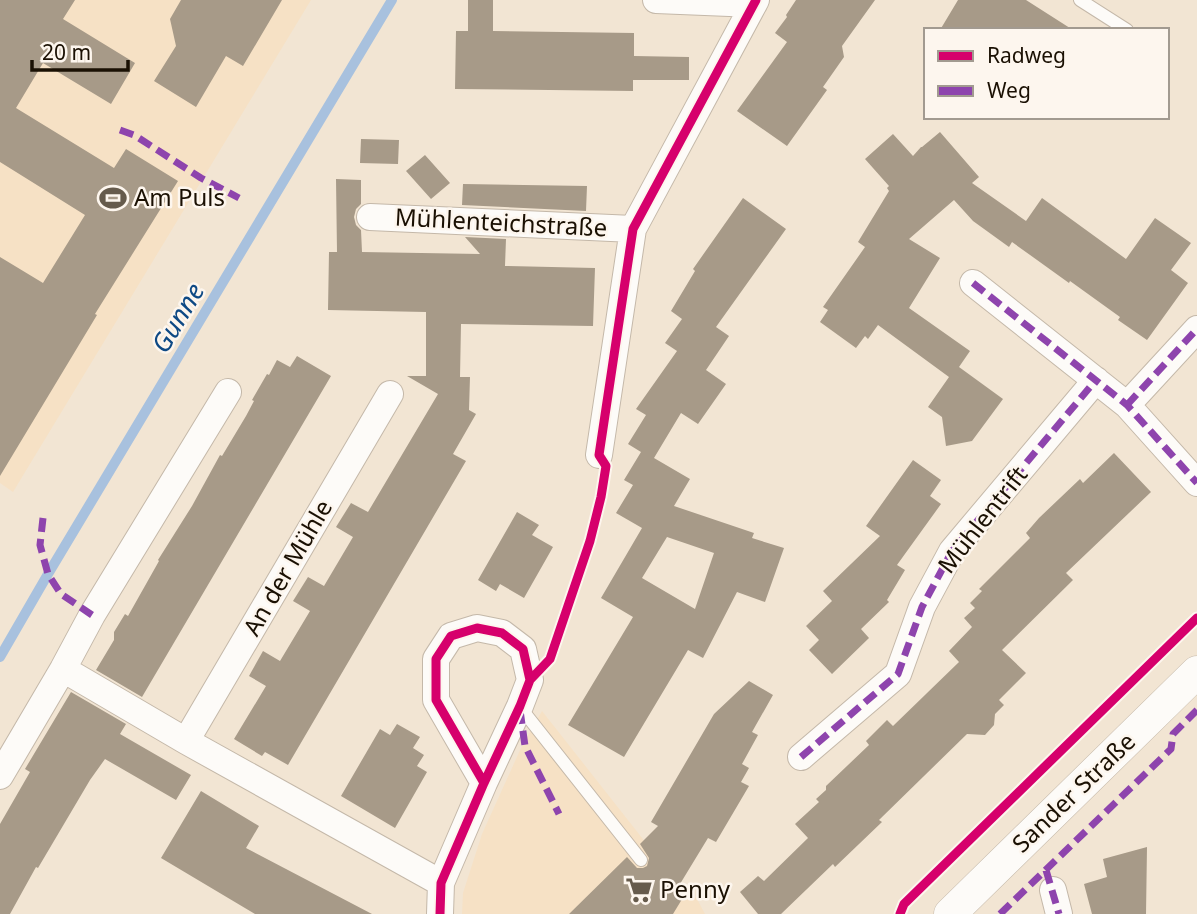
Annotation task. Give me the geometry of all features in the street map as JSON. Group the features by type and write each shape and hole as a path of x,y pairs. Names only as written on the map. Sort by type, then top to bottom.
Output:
{"street":[{"name":"Mühlenteichstraße","path":"599,455 633,229 755,2 656,0"},
{"name":"Mühlenteichstraße","path":"370,217 633,229"},
{"path":"973,283 1127,405 1197,483"},
{"path":"1127,405 1197,329"},
{"name":"Mühlentrift","path":"801,757 898,674 922,607 952,551 1096,380"},
{"path":"0,776 92,615 228,392"},
{"name":"An der Mühle","path":"186,741 390,394"},
{"path":"440,914 441,883 530,680 523,649 502,633 477,628 451,636 436,659 436,700 484,783"},
{"path":"63,669 441,883"},
{"name":"Sander Straße","path":"950,914 1197,672"}],"lane":[{"path":"1080,0 1124,28"},
{"path":"520,706 640,860"}],"shaded area":[{"path":"0,0 311,0 13,492 0,483"},
{"name":"Penny","path":"542,711 661,862 697,899 705,914 462,914 463,893 482,834 521,748"}],"building":[{"path":"0,0 75,0 63,19 135,63 111,104 43,63 16,108 114,168 126,149 178,181 95,314 97,315 0,476 0,257 43,283 85,215 0,162"},
{"path":"181,0 282,0 243,66 226,56 196,107 154,81 176,46 170,19"},
{"path":"468,0 493,0 493,31 634,33 634,56 689,57 689,80 633,80 633,91 455,89 456,31 468,31"},
{"path":"796,0 875,0 842,46 844,57 823,87 827,90 787,146 737,111 787,42 775,33"},
{"path":"958,0 1026,0 1070,28 941,28"},
{"path":"940,132 979,177 972,183 1026,221 1042,198 1126,259 1155,218 1191,243 1171,270 1188,283 1147,340 1070,281 1069,283 1012,242 1009,247 973,221 954,200 909,239 940,258 909,308 970,351 959,367 1003,399 972,441 946,446 942,417 928,407 949,377 878,325 868,339 865,336 856,348 820,322 828,310 823,307 865,247 858,242 889,191 889,186 865,159 893,134 913,156"},
{"path":"361,139 399,140 398,164 360,163"},
{"path":"425,155 450,183 431,199 406,171"},
{"path":"336,179 361,180 361,204 354,217 361,230 362,252 480,254 465,237 506,239 505,266 595,268 593,326 461,324 460,377 470,377 469,410 476,414 453,454 466,461 288,765 265,752 262,756 234,739 266,686 249,676 263,651 280,661 310,611 293,601 308,577 324,586 353,537 336,527 351,503 368,512 438,394 407,376 426,376 426,312 328,310 329,252 337,252"},
{"path":"463,184 587,186 586,211 462,205"},
{"path":"743,198 786,229 716,327 729,336 706,370 726,384 698,424 681,413 654,458 690,479 674,506 754,533 752,538 784,548 765,602 737,592 703,658 688,650 624,757 568,725 633,617 601,598 642,528 616,513 633,485 624,480 641,452 628,444 646,415 636,409 677,351 665,343 682,319 671,311 695,271 693,269","holes":["667,537 714,553 695,609 642,578"]},
{"path":"297,356 331,376 142,697 96,670 114,640 114,632 125,614 128,616 158,560 246,416 267,374 269,375 277,360 290,367"},
{"path":"1114,453 1151,492 1066,573 1073,580 1002,650 1026,673 999,700 1004,705 995,714 994,725 985,735 967,734 879,820 882,822 781,914 758,914 740,892 758,876 764,881 808,838 795,824 819,802 816,799 826,790 826,786 869,745 866,741 887,720 893,726 959,662 949,651 972,627 964,618 975,608 970,603 982,591 979,589 1030,538 1026,533 1039,518 1080,479 1083,483"},
{"path":"913,460 941,480 930,496 941,504 897,565 905,570 887,600 889,602 861,629 869,638 832,674 809,650 819,640 806,626 832,601 823,591 880,536 866,526"},
{"path":"517,512 539,525 532,535 553,547 524,598 500,584 496,591 478,580"},
{"path":"749,681 773,695 752,732 758,735 742,764 749,768 741,782 749,786 716,842 708,838 680,884 687,891 673,914 569,914 627,857 637,868 647,866 649,858 640,844 658,826 651,822 714,714"},
{"path":"71,692 126,724 120,734 191,775 176,800 105,759 38,868 36,867 10,914 0,914 0,824 30,772 25,769"},
{"path":"397,724 420,737 413,748 424,755 417,766 427,772 395,828 341,796 380,729 390,735"},
{"path":"201,791 259,826 246,848 372,914 255,914 161,858"},
{"path":"1147,847 1146,914 1092,914 1084,884 1107,877 1103,859"}],"waterway":[{"name":"Gunne","path":"0,657 392,0"}],"marked path":[{"path":"120,130 134,135 201,178 239,198"},
{"path":"973,283 1127,405 1197,483"},
{"path":"1127,405 1197,329"},
{"path":"801,757 898,674 922,607 952,551 1096,380"},
{"path":"43,518 40,545 48,574 61,594 92,615"},
{"path":"520,710 525,746 559,814"},
{"path":"1000,914 1171,749 1173,734 1197,710"},
{"path":"1046,870 1059,914"}],"cycle path":[{"path":"530,680 550,659 590,541 601,497 606,466 599,455 633,229 756,0"},
{"path":"900,914 904,904 1197,618"},
{"path":"440,914 441,883 530,680 523,649 502,633 477,628 451,636 436,659 436,700 484,783"}],"place":[{"name":"Am Puls","path":"113,198"},
{"name":"Penny","path":"639,890"}]}
